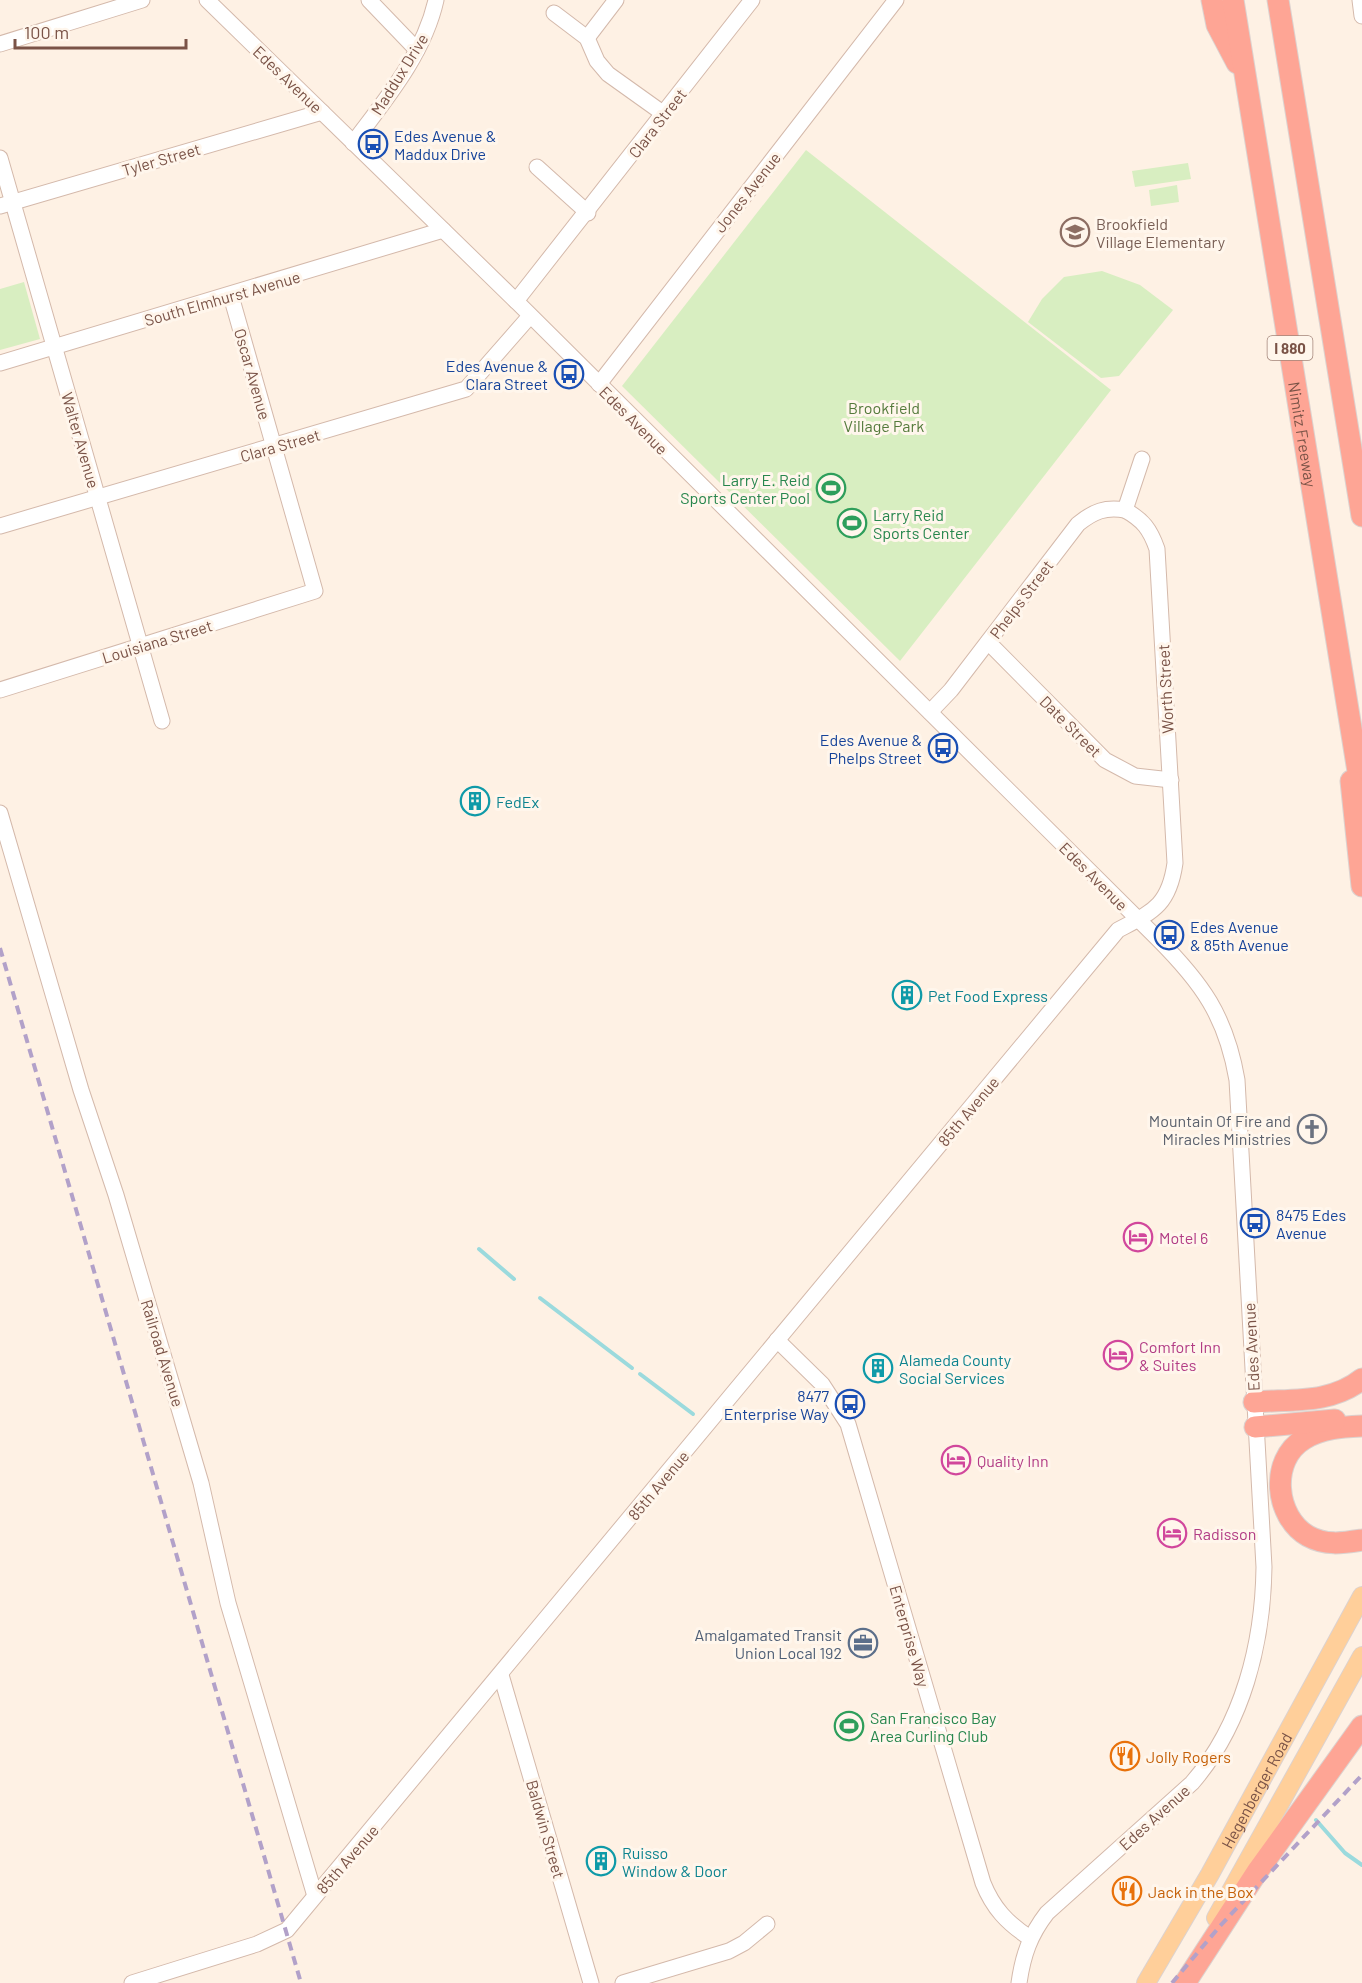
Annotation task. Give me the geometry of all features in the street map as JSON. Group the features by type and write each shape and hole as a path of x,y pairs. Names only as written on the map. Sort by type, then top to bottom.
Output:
{"highway":[{"path":"1212,0 1216,25 1245,76"},
{"name":"Nimitz Freeway","path":"1233,0 1362,796"},
{"name":"I 880","path":"1280,3 1362,516"},
{"path":"1335,619 1362,886"},
{"path":"1254,1402 1328,1397 1347,1391 1362,1379"},
{"path":"1255,1427 1327,1420 1362,1424"},
{"path":"1362,1424 1337,1427 1303,1439 1290,1452 1282,1471 1280,1488 1284,1507 1293,1522 1307,1535 1323,1542 1341,1544 1362,1540"},
{"path":"1183,1983 1346,1744 1362,1726"}],"main road":[{"name":"Hegenberger Road","path":"1146,1983 1210,1874 1362,1596"},
{"name":"Hegenberger Road","path":"1183,1983 1362,1656"}],"street":[{"path":"0,44 142,0"},
{"name":"Edes Avenue","path":"207,0 516,301 1186,967 1206,992 1221,1019 1231,1048 1237,1080 1264,1602 1251,1670 1218,1747 1192,1783 1058,1902 1030,1938 1022,1961 1019,1983"},
{"path":"369,0 417,50"},
{"name":"Maddux Drive","path":"353,142 393,90 417,50 431,21 436,0"},
{"path":"586,38 616,0"},
{"name":"Clara Street","path":"516,301 588,213 752,0"},
{"name":"Jones Avenue","path":"599,384 896,0"},
{"path":"1360,0 1362,16"},
{"path":"554,13 586,38 597,61 608,74 664,114"},
{"name":"Tyler Street","path":"6,204 322,112"},
{"name":"Walter Avenue","path":"0,158 6,204 54,346 162,721"},
{"path":"537,166 588,213"},
{"name":"South Elmhurst Avenue","path":"0,363 231,296 443,230"},
{"name":"Oscar Avenue","path":"231,296 315,591"},
{"name":"Clara Street","path":"0,525 275,447 466,389 530,316"},
{"path":"1125,510 1142,459"},
{"name":"Phelps Street","path":"930,712 988,642 1078,524 1100,510 1109,508 1125,510"},
{"name":"Worth Street","path":"1125,510 1141,519 1151,532 1156,549 1175,863 1173,878 1155,911 1138,919"},
{"name":"Louisiana Street","path":"0,690 315,591"},
{"name":"Date Street","path":"988,642 1105,760 1136,776 1170,780"},
{"name":"Railroad Avenue","path":"0,813 81,1090 119,1205 198,1472 228,1603 315,1896"},
{"name":"85th Avenue","path":"132,1983 280,1935 501,1675 1118,930 1138,919"},
{"name":"Enterprise Way","path":"777,1340 822,1384 848,1424 983,1883 990,1901 1001,1916 1030,1938"},
{"name":"Baldwin Street","path":"501,1675 591,1983"},
{"path":"623,1983 729,1951 744,1943 767,1924"}],"green space":[{"name":"Brookfield Village Park","path":"806,150 1111,390 900,661 622,386"},
{"path":"1188,163 1191,179 1135,187 1132,171"},
{"path":"1177,185 1179,202 1151,206 1149,190"},
{"path":"1102,271 1140,285 1173,310 1119,376 1101,378 1028,322 1042,299 1064,277"},
{"path":"24,282 40,339 0,350 0,289"}],"waterway":[{"path":"479,1249 514,1279"},
{"path":"540,1298 632,1368"},
{"path":"640,1374 693,1414"},
{"path":"1316,1820 1345,1853 1362,1865"}],"railway":[{"path":"0,948 301,1983"},
{"path":"1172,1983 1220,1926 1362,1775"}],"place":[{"name":"Edes Avenue & Maddux Drive","path":"373,144"},
{"name":"Brookfield Village Elementary","path":"1075,232"},
{"name":"Edes Avenue & Clara Street","path":"569,374"},
{"name":"Larry E. Reid Sports Center Pool","path":"831,488"},
{"name":"Larry Reid Sports Center","path":"852,523"},
{"name":"Edes Avenue & Phelps Street","path":"943,748"},
{"name":"FedEx","path":"475,801"},
{"name":"Edes Avenue & 85th Avenue","path":"1169,935"},
{"name":"Pet Food Express","path":"907,995"},
{"name":"Mountain Of Fire and Miracles Ministries","path":"1312,1129"},
{"name":"8475 Edes Avenue","path":"1255,1223"},
{"name":"Motel 6","path":"1138,1237"},
{"name":"Comfort Inn & Suites","path":"1118,1355"},
{"name":"Alameda County Social Services","path":"878,1368"},
{"name":"8477 Enterprise Way","path":"850,1404"},
{"name":"Quality Inn","path":"956,1460"},
{"name":"Radisson","path":"1172,1533"},
{"name":"Amalgamated Transit Union Local 192","path":"863,1643"},
{"name":"San Francisco Bay Area Curling Club","path":"849,1726"},
{"name":"Jolly Rogers","path":"1125,1756"},
{"name":"Ruisso Window & Door","path":"601,1861"},
{"name":"Jack in the Box","path":"1127,1891"}]}
